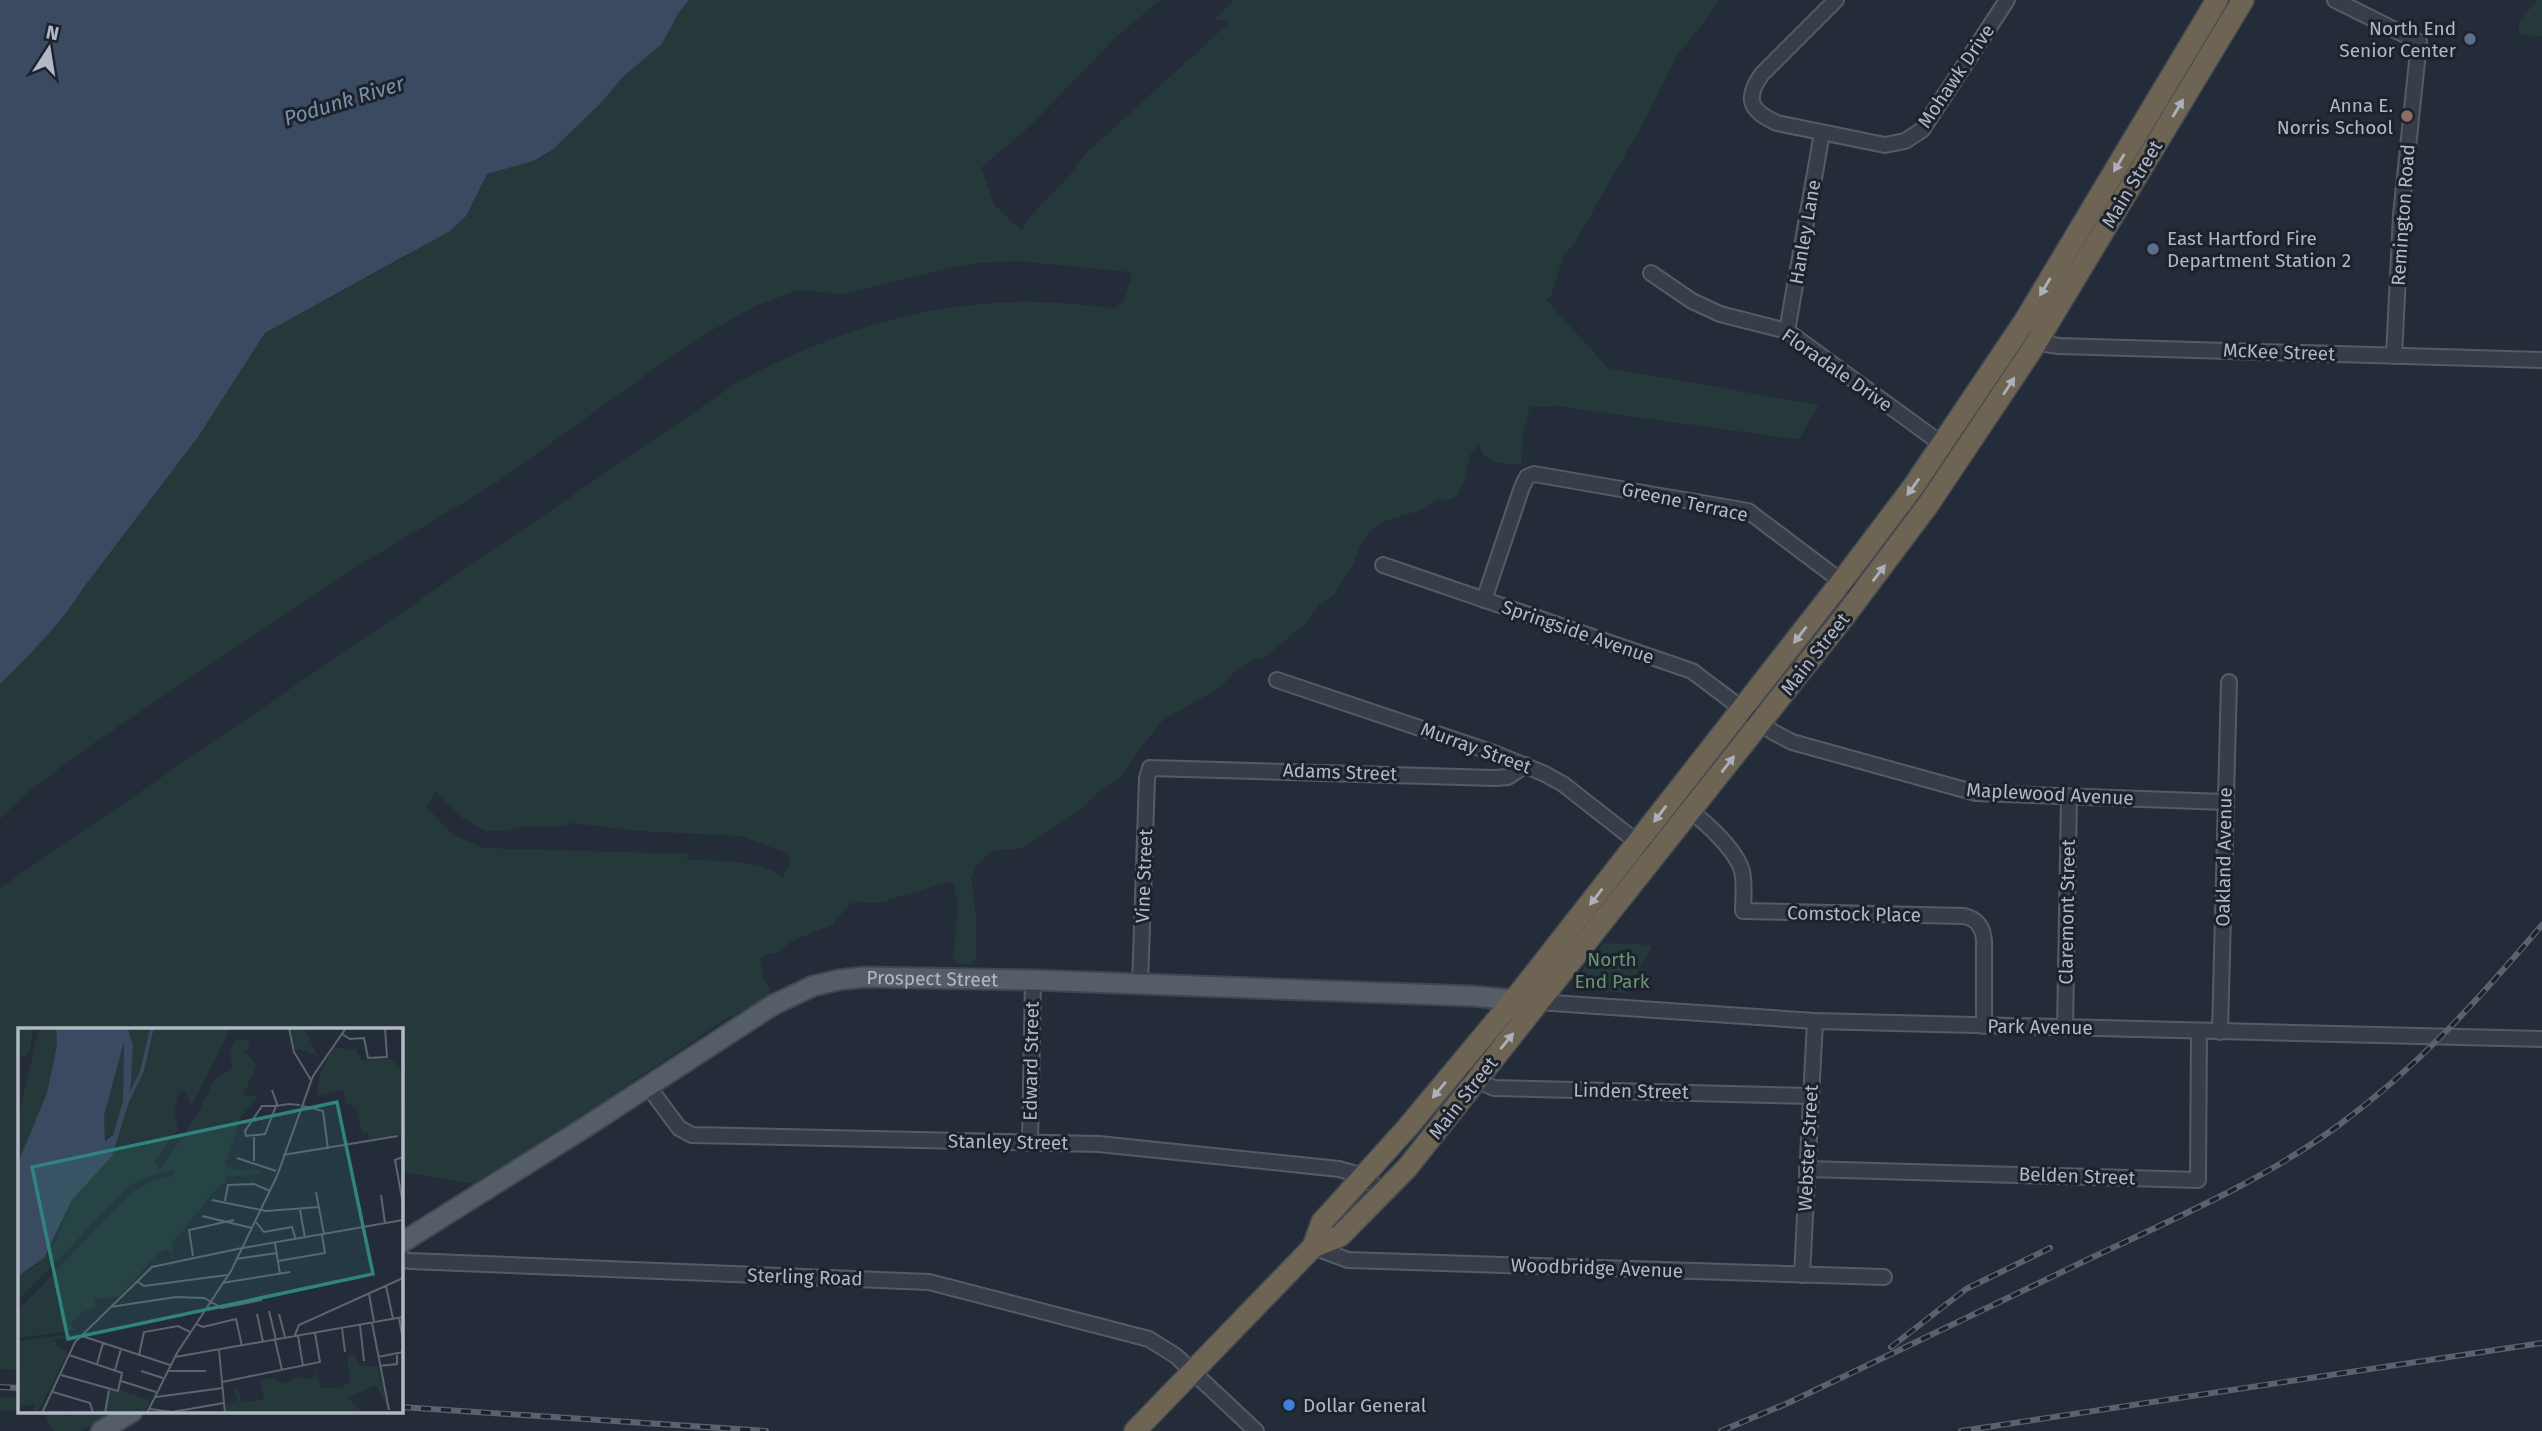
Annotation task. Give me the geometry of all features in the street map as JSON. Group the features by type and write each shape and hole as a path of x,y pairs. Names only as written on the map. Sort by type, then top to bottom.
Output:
{"highway":[{"name":"Main Street","path":"1135,1431 1313,1247 1340,1236 1384,1193 1411,1163 1538,1002 1647,849 1742,708 1842,582 1943,444 2020,328 2217,0"},
{"name":"Main Street","path":"1313,1247 1322,1222 1647,849 1690,811 1861,596 1955,467 2038,340 2243,0"},
{"path":"2084,222 2103,233"}],"main road":[{"name":"Prospect Street","path":"402,1242 788,997 822,983 865,977 1033,980 1538,1002"},
{"path":"105,1430 129,1414"}],"street":[{"name":"Mohawk Drive","path":"1836,0 1762,74 1752,88 1752,104 1763,117 1777,123 1885,145 1905,141 1922,130 2007,0"},
{"name":"Remington Road","path":"2335,0 2419,42 2401,215 2394,356"},
{"name":"Hanley Lane","path":"1787,331 1822,133"},
{"name":"Floradale Drive","path":"1651,273 1692,301 1720,314 1787,331 1943,444"},
{"name":"McKee Street","path":"2020,328 2038,340 2059,346 2542,360"},
{"name":"Greene Terrace","path":"1484,600 1527,477 1534,474 1748,511 1861,596"},
{"name":"Springside Avenue","path":"1383,565 1692,671 1761,723"},
{"name":"Murray Street","path":"1278,680 1526,765 1563,784 1647,849"},
{"name":"Oakland Avenue","path":"2220,1032 2230,682"},
{"name":"Maplewood Avenue","path":"1761,723 1792,742 1963,790 1990,794 2225,802"},
{"name":"Adams Street","path":"1150,768 1495,778 1508,777 1526,765"},
{"name":"Vine Street","path":"1140,984 1147,778 1150,768"},
{"name":"Claremont Street","path":"2065,1028 2069,797"},
{"name":"Comstock Place","path":"1690,811 1713,831 1739,865 1743,881 1743,911 1964,916 1976,920 1982,929 1984,941 1984,1026"},
{"name":"Edward Street","path":"1030,1142 1033,980"},
{"name":"Park Avenue","path":"1538,1002 1815,1021 2542,1039"},
{"name":"Webster Street","path":"1802,1275 1815,1021"},
{"name":"Belden Street","path":"1807,1169 2198,1180 2199,1031"},
{"name":"Linden Street","path":"1458,1067 1475,1081 1497,1088 1811,1096"},
{"name":"Stanley Street","path":"648,1086 679,1128 689,1135 1099,1144 1339,1169 1363,1176 1384,1193"},
{"name":"Woodbridge Avenue","path":"1313,1247 1348,1260 1884,1277"},
{"name":"Sterling Road","path":"402,1259 929,1282 1149,1339 1168,1349 1256,1431"}],"green space":[{"path":"689,0 1160,0 1117,36 1030,126 981,168 994,204 1022,231 1028,219 1070,175 1082,157 1231,21 1214,20 1234,0 1718,0 1678,54 1645,120 1574,244 1564,254 1551,296 1546,300 1608,368 1819,405 1799,439 1556,406 1530,407 1523,433 1521,464 1495,462 1485,456 1479,444 1470,455 1464,482 1457,496 1437,500 1418,511 1381,522 1363,540 1352,567 1333,596 1320,604 1305,624 1262,660 1256,658 1250,661 1235,671 1221,687 1163,720 1122,776 1076,813 1020,849 989,853 978,864 971,877 976,918 976,957 972,964 958,964 953,960 958,906 954,885 948,882 879,903 850,904 832,925 789,942 780,953 763,955 760,958 764,980 773,995 726,1019 474,1184 402,1172 402,1028 18,1028 18,1370 0,1369 0,888 738,382 770,365 837,337 940,309 1013,302 1115,308 1123,301 1132,276 1130,272 1018,261 980,263 941,270 842,294 797,290 756,306 662,363 499,481 351,570 85,749 28,792 0,819 0,684 65,613 198,437 265,333 410,254 480,187 487,174 543,157 599,105 624,76 662,44","holes":["437,791 461,817 486,831 559,827 573,823 638,831 742,836 786,853 791,861 782,879 775,872 751,864 685,860 691,854 483,848 452,834 426,806"]},
{"path":"2536,0 2542,0 2542,36 2519,35 2519,21"},
{"name":"North End Park","path":"1604,943 1653,945 1625,993 1586,990 1575,979"},
{"path":"0,1397 18,1398 18,1411 0,1410"},
{"path":"44,1414 61,1414 69,1418 68,1414 108,1414 81,1431 54,1431"}],"water":[{"name":"Podunk River","path":"0,0 689,0 662,44 624,76 599,105 551,151 533,161 487,174 466,216 450,231 265,333 198,437 66,613 0,684"}],"railway":[{"path":"1721,1431 1788,1403 2188,1212 2281,1163 2368,1103 2422,1056 2495,980 2542,925"},
{"path":"1891,1347 1966,1289 2050,1248"},
{"path":"1961,1431 2542,1343"},
{"path":"0,1387 18,1388"},
{"path":"402,1407 766,1431"}],"place":[{"name":"North End Senior Center","path":"2470,39"},
{"name":"Anna E. Norris School","path":"2407,116"},
{"name":"East Hartford Fire Department Station 2","path":"2153,249"},
{"name":"Dollar General","path":"1289,1405"}]}
